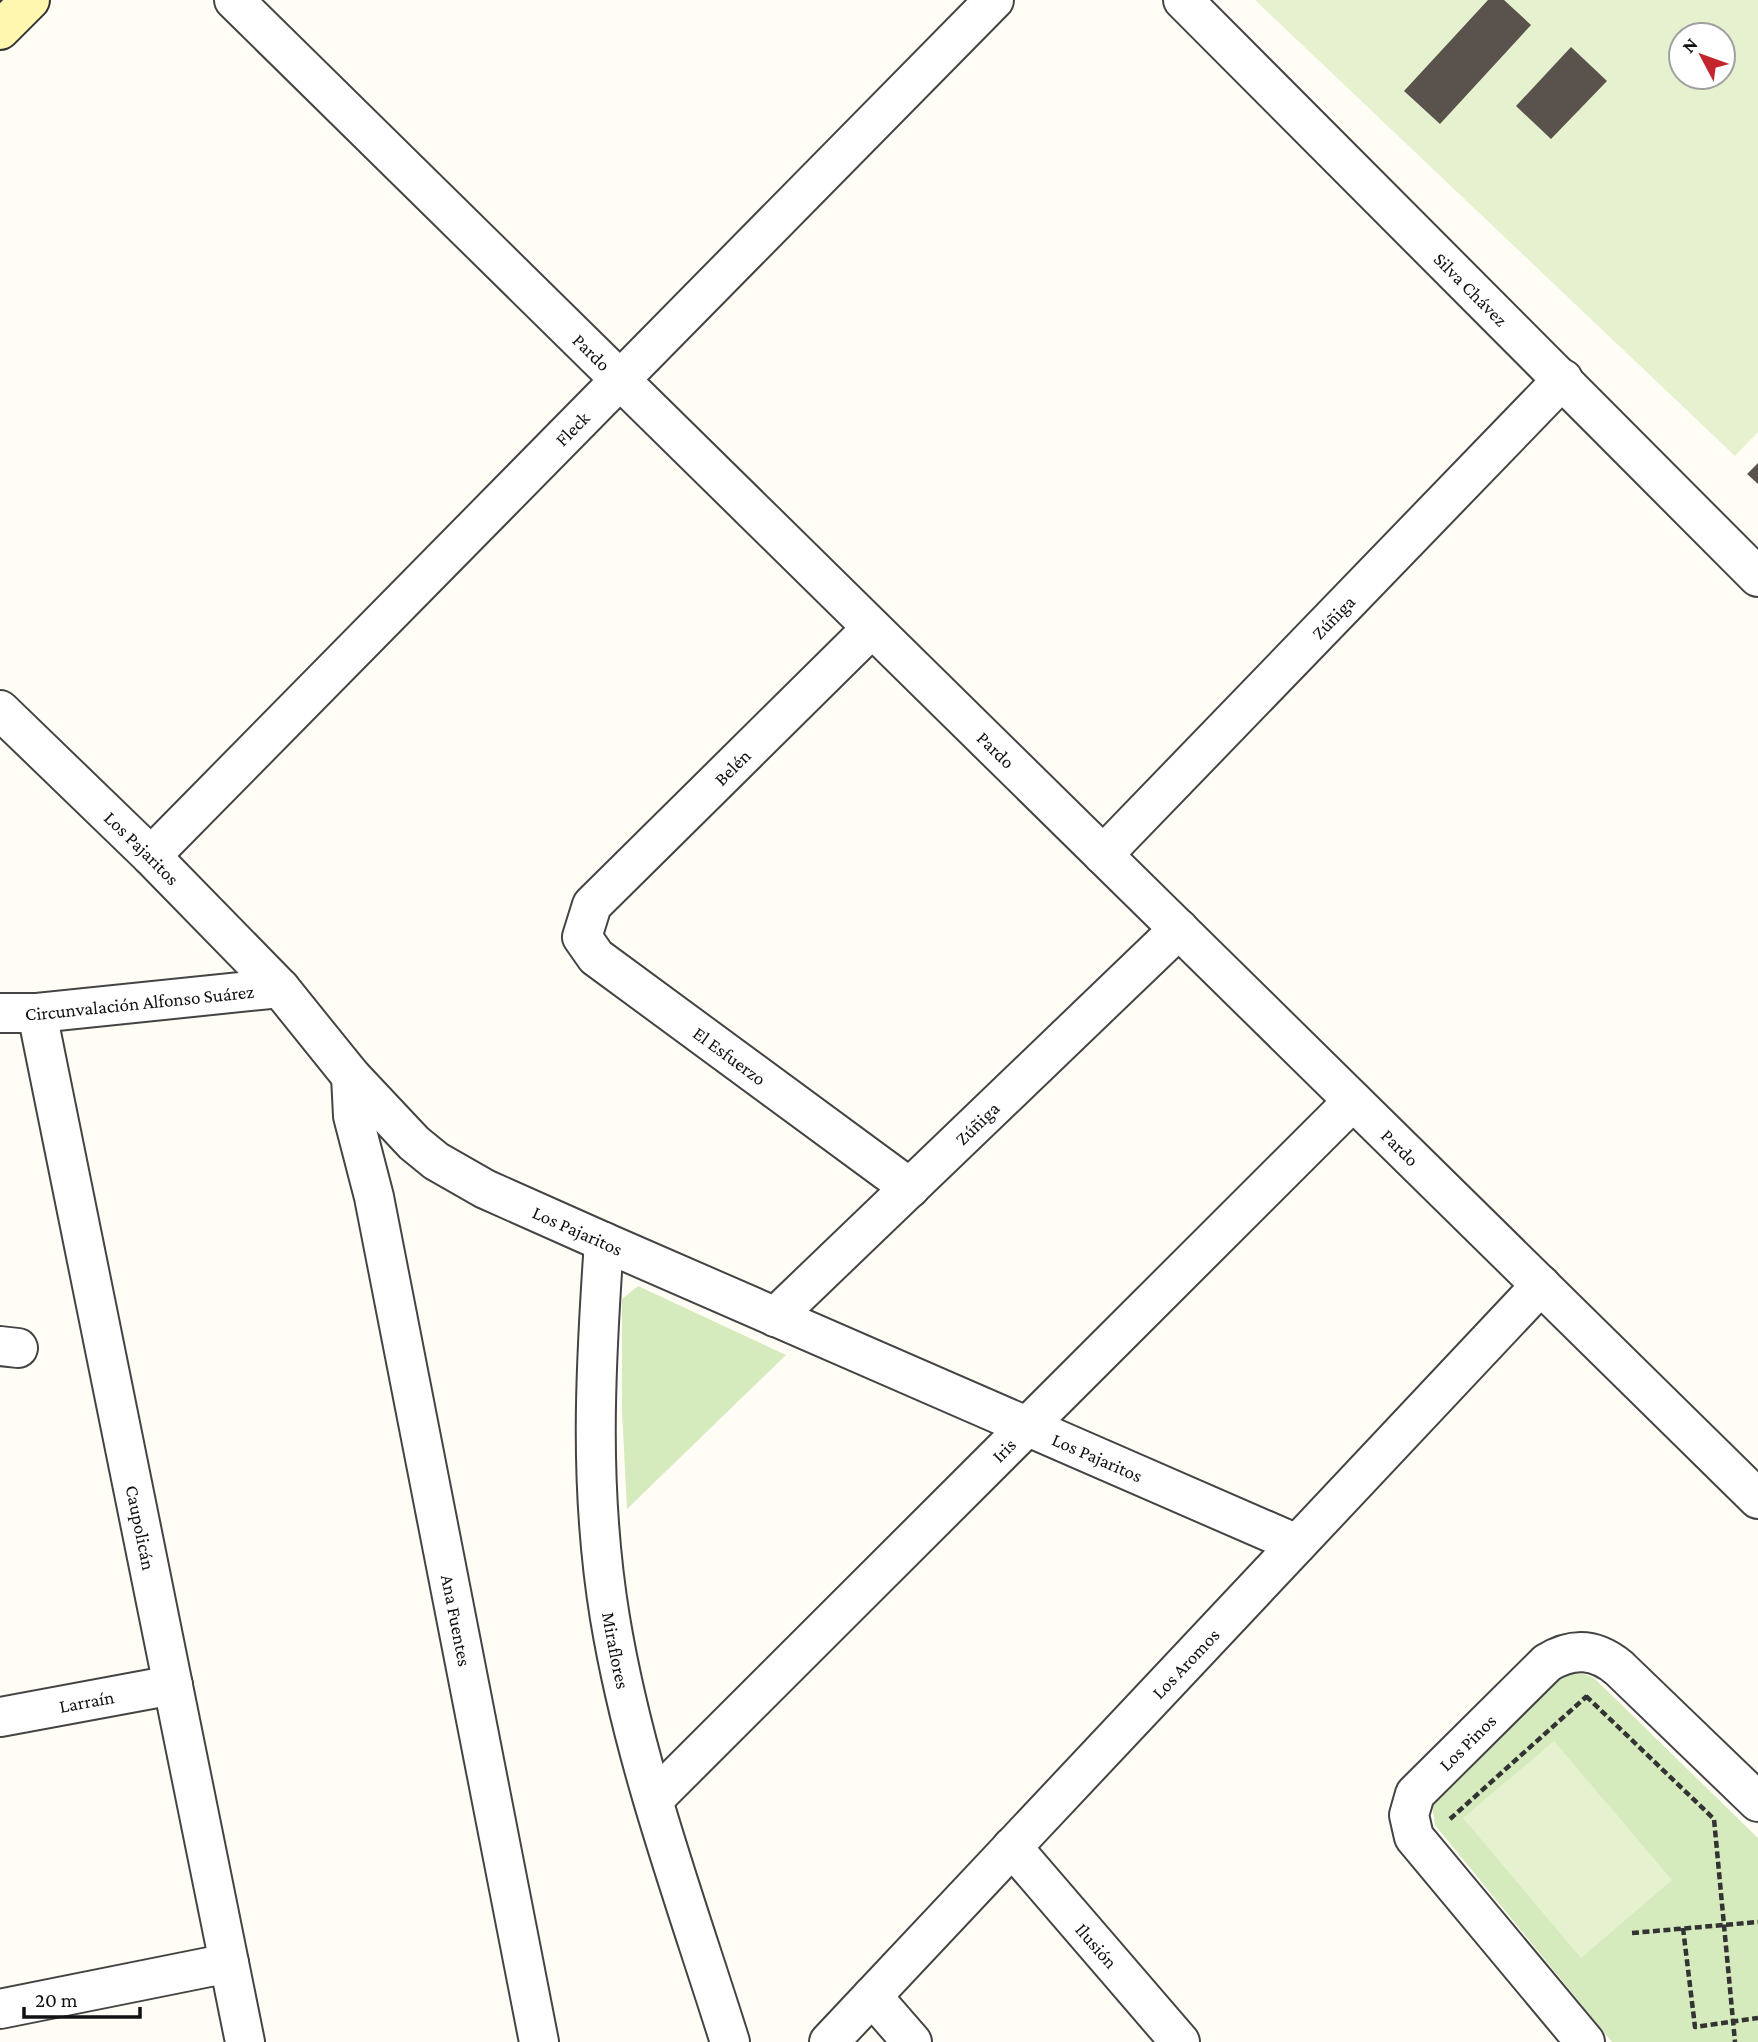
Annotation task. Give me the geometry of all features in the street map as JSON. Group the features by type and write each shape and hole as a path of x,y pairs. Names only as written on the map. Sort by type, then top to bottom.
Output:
{"street":[{"path":"0,30 30,0"},
{"name":"Pardo","path":"234,0 1758,1499"},
{"name":"Fleck","path":"150,856 994,0"},
{"name":"Silva Chávez","path":"1183,0 1758,577"},
{"name":"Zúñiga","path":"1103,855 1563,379"},
{"name":"Belén","path":"592,905 872,628"},
{"name":"Los Pajaritos","path":"0,710 280,988 351,1076 414,1143 460,1177 1297,1544"},
{"name":"El Esfuerzo","path":"592,905 582,937 596,957 910,1188"},
{"name":"Zúñiga","path":"775,1317 1179,929"},
{"name":"Circunvalación Alfonso Suárez","path":"0,1013 37,1013 280,988"},
{"name":"Caupolicán","path":"37,1013 245,2042"},
{"name":"Ana Fuentes","path":"351,1076 353,1116 374,1198 539,2042"},
{"name":"Iris","path":"654,1799 1353,1101"},
{"path":"374,1198 414,1143"},
{"name":"Miraflores","path":"604,1242 594,1432 599,1531 610,1617 621,1678 654,1799 730,2042"},
{"name":"Los Aromos","path":"829,2042 1541,1285"},
{"name":"Los Pinos","path":"1585,2042 1414,1837 1409,1815 1415,1794 1547,1663 1569,1652 1581,1651 1595,1653 1619,1668 1758,1802"},
{"name":"Larraín","path":"0,1717 173,1685"},
{"name":"Ilusión","path":"1012,1847 1181,2042"},
{"path":"0,2009 229,1963"},
{"path":"872,1996 912,2042"}],"path":[{"path":"1421,1846 1619,1668"},
{"path":"1586,1696 1714,1819 1735,2042"},
{"path":"1632,1933 1758,1922"},
{"path":"1683,1928 1695,2027 1758,2018"}],"green space":[{"path":"1255,0 1758,0 1758,432 1735,456"},
{"path":"638,1286 786,1355 627,1509 622,1411 622,1299"},
{"path":"1566,1667 1594,1678 1758,1838 1758,2042 1612,2042 1435,1825 1431,1797"},
{"path":"1554,1741 1672,1880 1581,1958 1463,1818"}],"building":[{"path":"1488,0 1504,0 1531,25 1440,124 1404,91"},
{"path":"1571,47 1607,81 1551,139 1516,106"},
{"path":"1758,463 1758,484 1747,474"}]}
